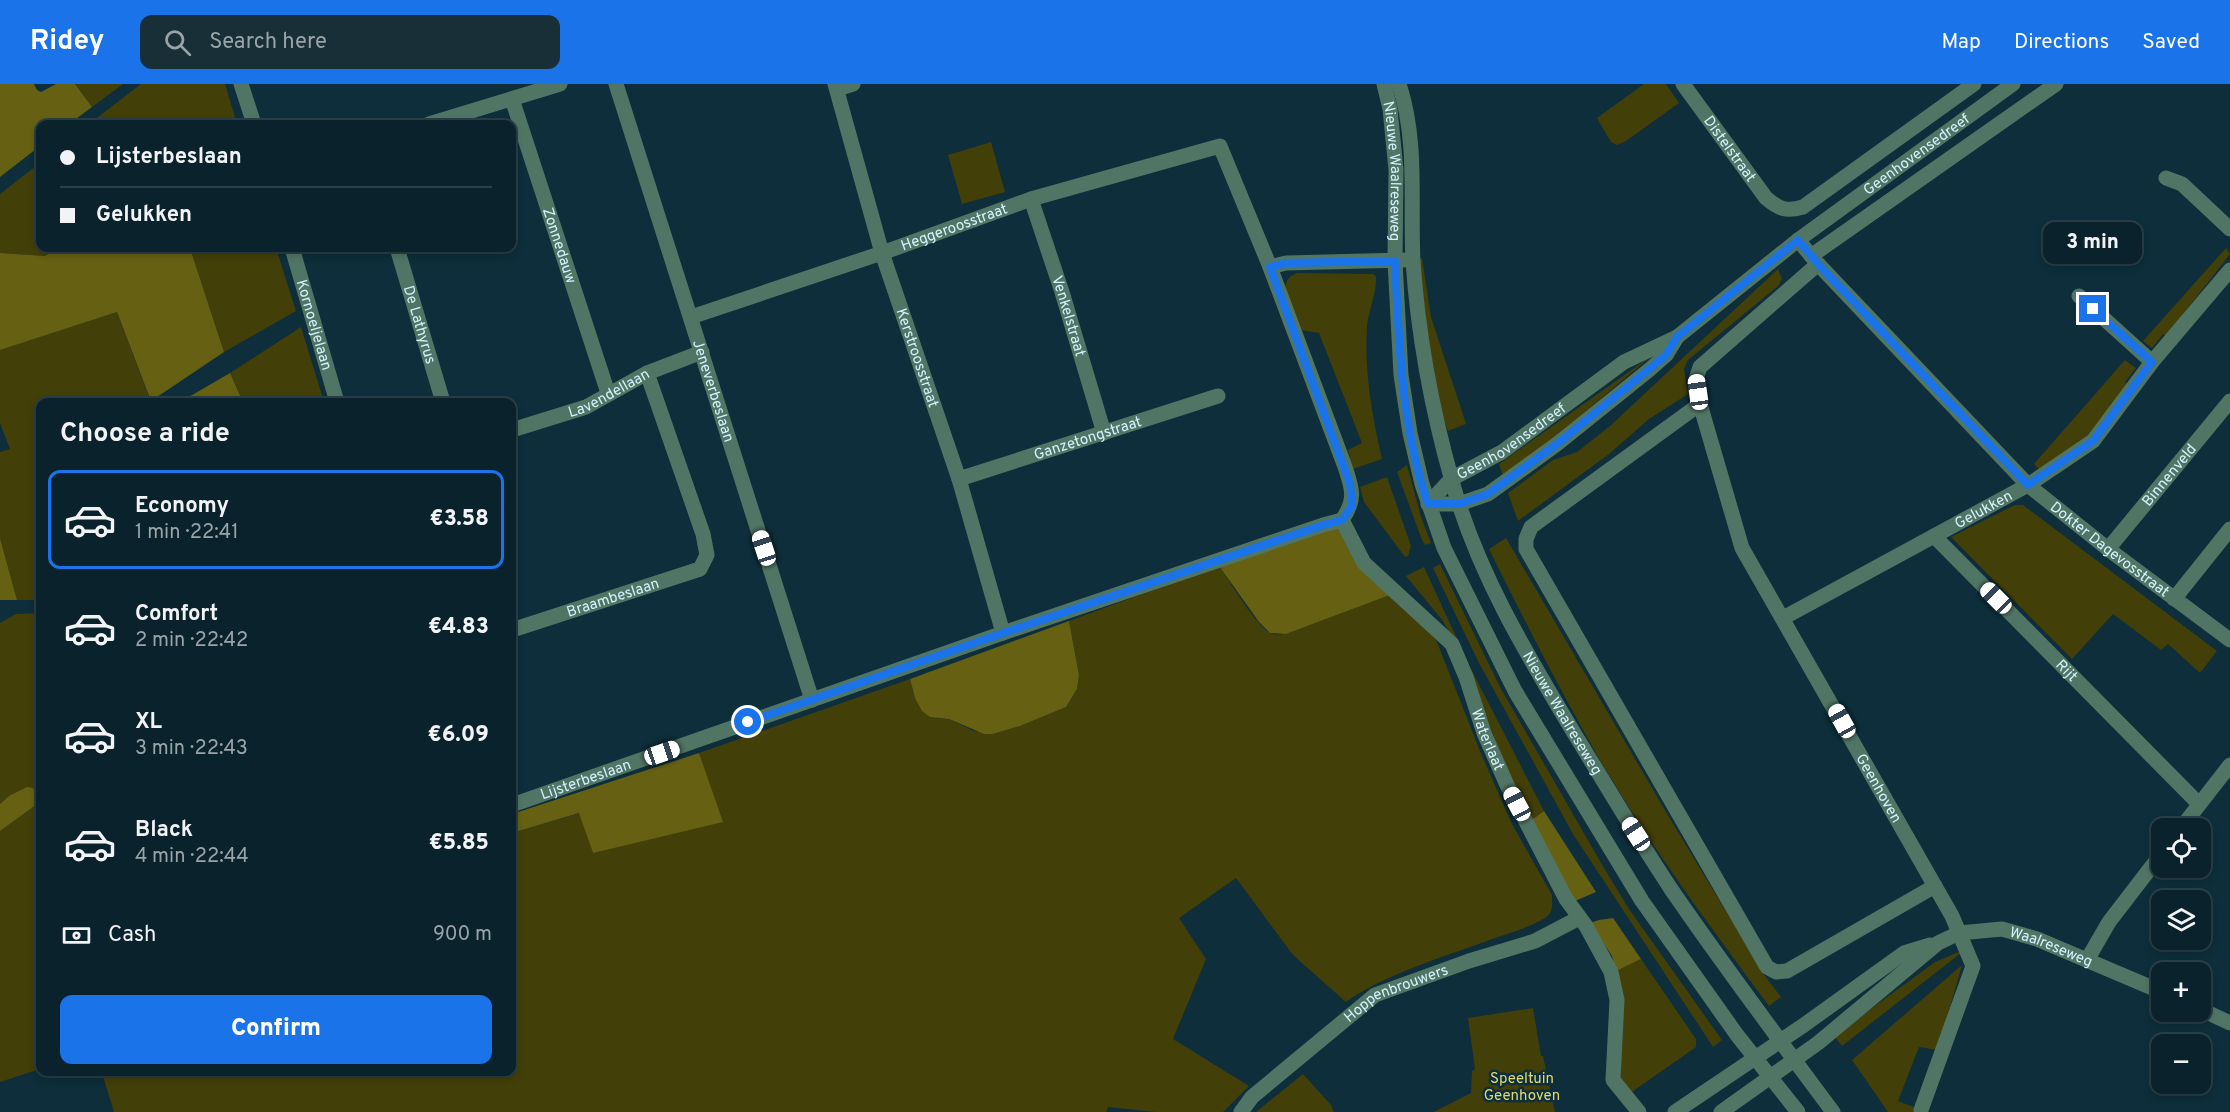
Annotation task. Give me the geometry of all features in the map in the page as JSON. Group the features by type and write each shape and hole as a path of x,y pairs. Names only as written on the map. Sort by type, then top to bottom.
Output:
{"street":[{"path":"241,84 253,120"},
{"path":"442,120 560,84"},
{"name":"Jeneverbeslaan","path":"616,84 812,700"},
{"path":"836,87 853,84"},
{"name":"Nieuwe Waalreseweg","path":"1384,84 1390,109 1396,170 1395,261 1401,375 1410,433 1428,504 1444,548 1515,691 1642,901 1754,1057 1798,1112"},
{"name":"Nieuwe Waalreseweg","path":"1399,84 1410,138 1413,260 1425,361 1451,479 1470,538 1540,678 1670,887 1833,1112"},
{"name":"Geenhovensedreef","path":"1780,210 1791,211 1803,207 1974,84"},
{"name":"Geenhovensedreef","path":"1428,504 1451,479 1502,452 1624,362 1677,337 1798,240 2013,84"},
{"name":"Geenhovensedreef","path":"1700,404 1696,379 1701,367 1815,260 2055,84"},
{"name":"Distelstraat","path":"1686,85 1766,198 1780,210"},
{"name":"Kerstroosstraat","path":"836,87 882,253 959,479 1003,633"},
{"name":"Zonnedauw","path":"512,99 608,393"},
{"name":"Heggeroosstraat","path":"690,317 882,253 1031,199 1220,147 1270,267"},
{"path":"2166,178 2182,184 2230,229"},
{"name":"Venkelstraat","path":"1031,199 1062,292 1104,433"},
{"name":"Dokter Dagevosstraat","path":"1798,240 2028,485 2108,549 2230,640"},
{"name":"Kornoeljelaan","path":"293,252 336,398"},
{"name":"De Lathyrus","path":"398,252 442,398"},
{"name":"Nieuwe Waalreseweg","path":"1270,267 1286,263 1413,260"},
{"path":"1270,267 1350,484 1352,506 1342,520"},
{"name":"Gelukken","path":"1783,618 2028,485 2093,441 2152,362 2230,270"},
{"path":"2079,296 2152,362"},
{"name":"Geenhovensedreef","path":"1428,504 1459,504 1488,494 1557,444 1666,355 1677,337"},
{"name":"Lavendellaan","path":"516,429 586,407 647,373 702,352"},
{"name":"Braambeslaan","path":"516,629 700,569 707,555 703,534 647,373"},
{"name":"Ganzetongstraat","path":"959,479 1218,396"},
{"name":"Binnenveld","path":"2108,549 2230,401"},
{"path":"1700,404 1531,527 1526,539 1526,549 1767,967 1776,972 1787,971 1935,886"},
{"name":"Geenhoven","path":"1700,404 1742,548 1952,916 1972,966 1921,1110"},
{"name":"Lijsterbeslaan","path":"516,804 1003,633 1342,520"},
{"name":"Waterlaat","path":"1342,520 1364,563 1452,644 1466,677 1484,733 1507,785 1566,899 1611,972 1617,1000 1613,1080 1639,1112"},
{"path":"2174,599 2230,529"},
{"name":"Rijt","path":"1934,536 2199,804"},
{"path":"2188,818 2230,765"},
{"path":"2087,960 2109,922 2151,867"},
{"name":"Hoppenbrouwers","path":"1241,1112 1252,1097 1375,995 1469,960 1535,941 1579,918"},
{"name":"Waalreseweg","path":"1675,1112 1905,953 1938,943 1959,933 2002,929 2037,939 2151,987"},
{"name":"Waalreseweg","path":"1721,1112 1818,1043 1938,943"},
{"path":"2211,1014 2230,1023"}],"green space":[{"path":"75,84 123,84 92,107"},
{"path":"141,84 225,84 236,120 94,120"},
{"path":"1644,84 1666,84 1679,103 1626,141 1617,145 1611,142 1597,118"},
{"path":"991,142 1005,192 962,204 948,155"},
{"path":"36,166 36,252 51,252 45,256 0,253 0,194"},
{"path":"2226,248 2230,254 2166,336 2163,334 2152,348 2143,341"},
{"path":"191,252 277,252 296,311 224,352"},
{"path":"1422,258 1431,317 1466,424 1448,431 1442,416 1427,332 1419,259"},
{"path":"1778,269 1782,279 1778,286 1688,360 1684,369 1688,394 1649,419 1609,454 1518,521 1508,493 1553,460 1577,452 1610,426"},
{"path":"1297,273 1373,274 1376,276 1366,343 1372,410 1382,459 1353,469 1348,450 1362,443 1319,333 1301,330 1285,289 1288,279"},
{"path":"117,312 149,398 36,398 36,600 17,600 0,538 0,452 10,449 0,423 0,350"},
{"path":"301,327 323,398 241,398 230,373"},
{"path":"1654,354 1533,455 1503,476 1499,464"},
{"path":"2125,360 2136,368 2125,382 2128,384 2078,448 2040,470 2034,464"},
{"path":"1407,465 1421,517 1431,543 1425,545 1397,472"},
{"path":"1387,477 1411,546 1408,556 1405,557 1364,502 1360,487"},
{"path":"2015,505 2023,505 2217,651 2200,673 2168,644 2161,650 2113,614 2072,659 1951,537"},
{"path":"1506,538 1669,817 1765,976 1781,997 1769,1006 1658,852 1597,755 1489,549"},
{"path":"1440,564 1500,687 1604,868 1629,909 1722,1040 1713,1047 1573,834 1479,663 1433,568"},
{"path":"1219,566 1252,614 1272,634 1286,634 1398,592 1429,628 1437,642 1512,824 1552,895 1550,913 1516,931 1398,974 1346,1002 1293,955 1236,878 1179,918 1206,959 1173,1039 1249,1086 1223,1112 1156,1112 1108,1107 1106,1112 114,1112 103,1076 516,1076 516,832 580,813 593,853 705,772 699,753 910,679 915,698 937,718 949,719 974,731 993,734 1020,726 1066,707 1077,689 1079,675 1069,621"},
{"path":"1424,567 1470,667 1544,811 1529,822 1459,651 1443,621 1406,576"},
{"path":"36,613 36,801 9,796 0,804 0,623 16,614"},
{"path":"36,805 36,1070 0,1082 0,831"},
{"path":"1966,949 1842,1046 1834,1036 1935,962"},
{"path":"1641,959 1696,1039 1696,1047 1629,1094 1617,1078 1616,971"},
{"path":"1962,965 1938,1050 1919,1047 1898,1101 1927,1112 1888,1112 1852,1060"},
{"name":"Speeltuin Geenhoven","path":"1533,1008 1541,1056 1543,1056 1555,1112 1434,1112 1471,1093 1472,1071 1475,1069 1468,1018"},
{"path":"1303,1074 1331,1105 1334,1112 1256,1112"}],"shaded area":[{"path":"0,84 34,84 41,92 56,84 75,84 92,107 74,120 36,120 36,149 0,177"},
{"path":"51,252 191,252 224,352 155,398 150,398 117,312 0,350 0,253 45,256"},
{"path":"230,373 241,398 187,398"},
{"path":"1336,524 1398,592 1286,634 1270,633 1259,622 1219,566"},
{"path":"0,538 17,600 0,600"},
{"path":"1069,621 1079,675 1077,689 1066,707 1020,726 993,734 984,734 949,719 930,717 922,711 915,698 910,679"},
{"path":"699,753 723,822 593,853 579,813 516,832 516,813"},
{"path":"27,787 33,788 36,794 36,805 0,831 0,804 9,796"},
{"path":"1544,811 1596,892 1575,901 1529,822"},
{"path":"1613,918 1641,959 1616,971 1612,956 1590,923"}],"route":[{"path":"748,722 1003,633 1342,520 1352,506 1350,484 1270,267 1286,263 1395,261 1401,375 1410,433 1428,504 1459,504 1488,494 1557,444 1648,370 1666,355 1677,337 1798,240 1818,264 2028,485 2093,441 2152,362 2093,309"}]}
